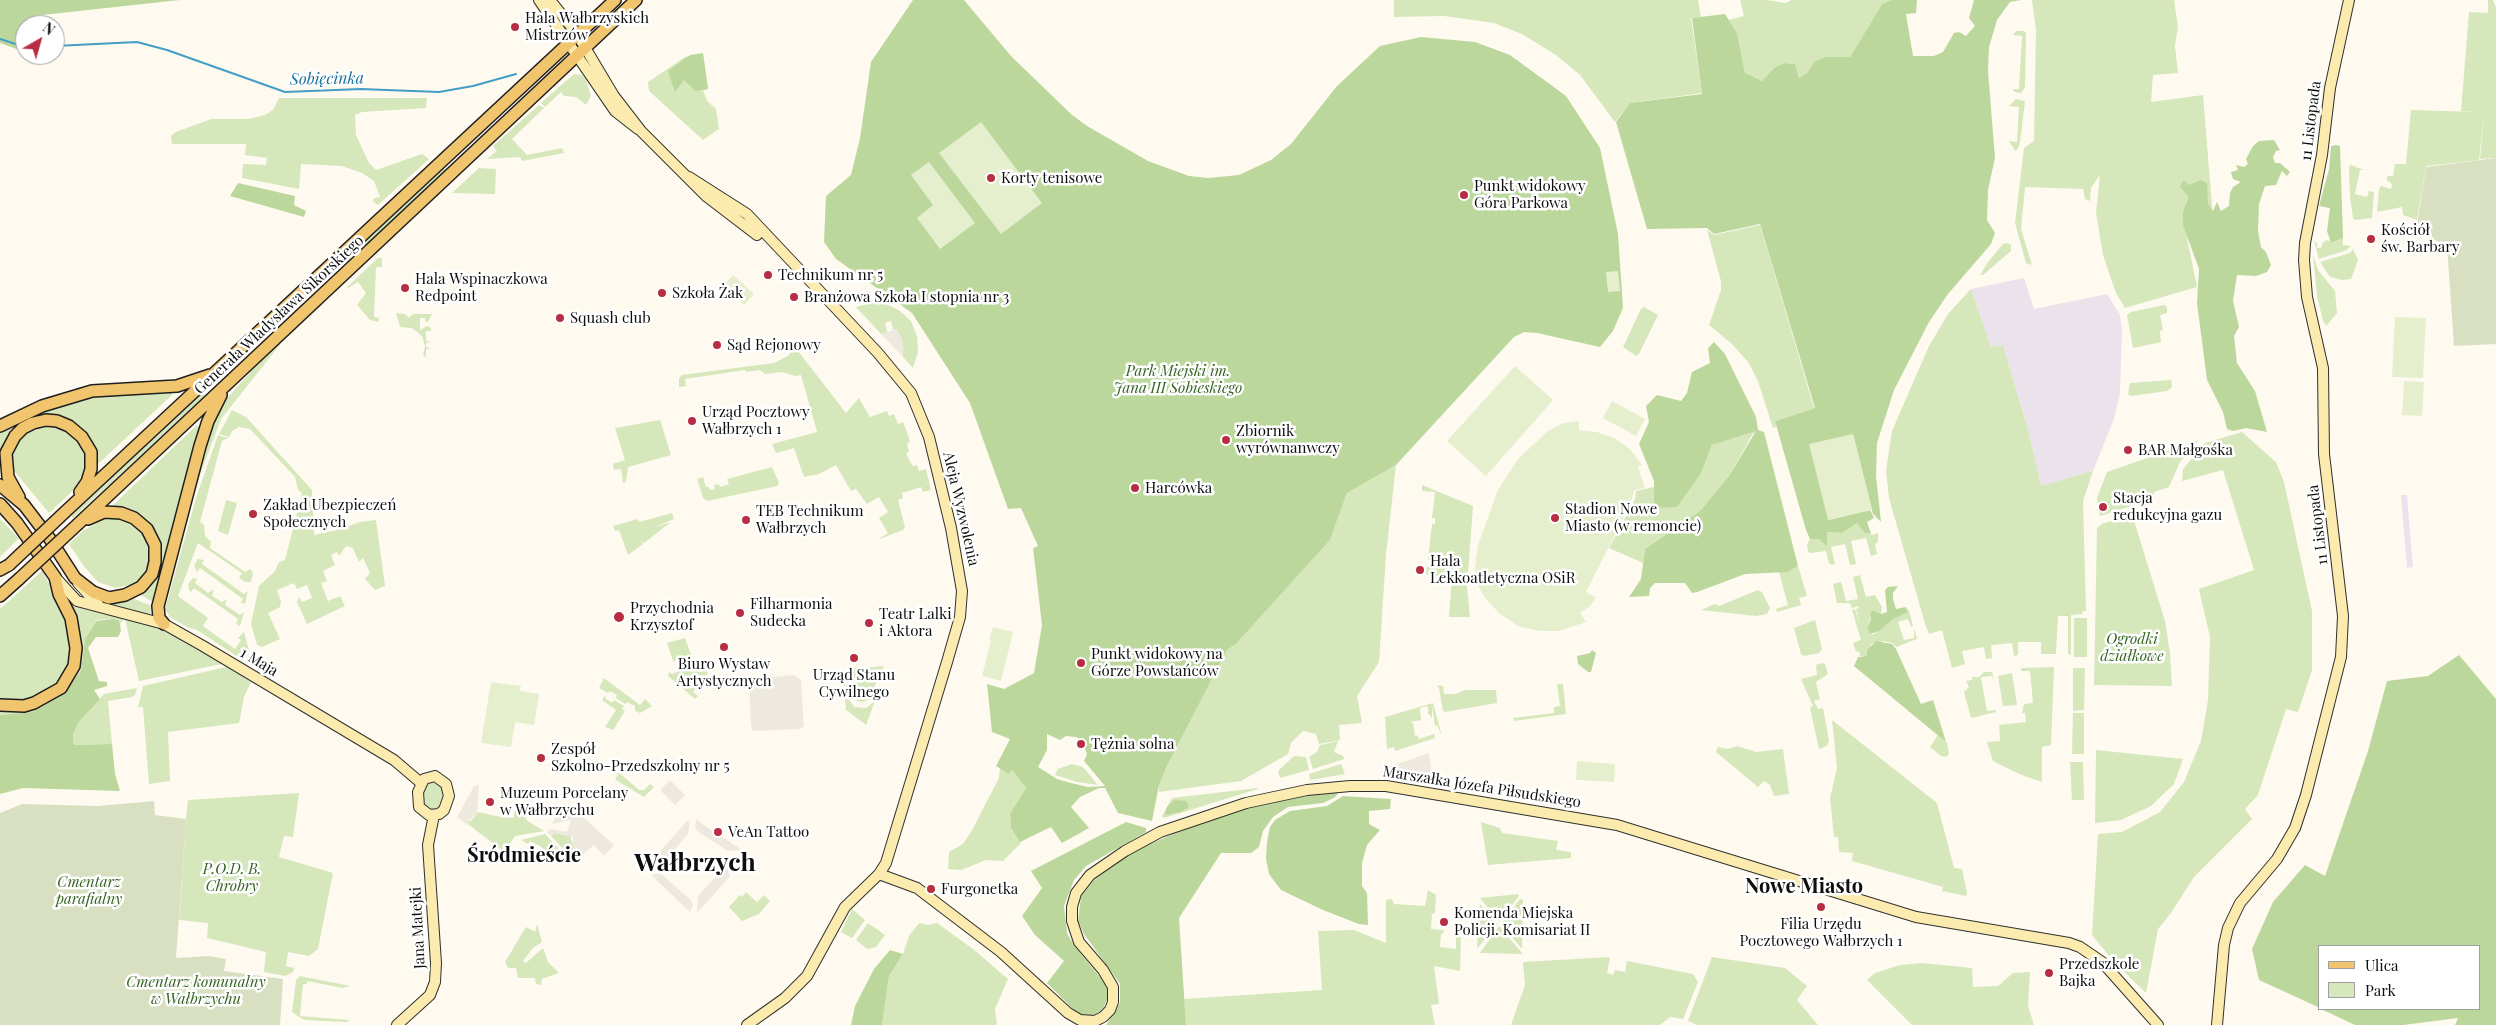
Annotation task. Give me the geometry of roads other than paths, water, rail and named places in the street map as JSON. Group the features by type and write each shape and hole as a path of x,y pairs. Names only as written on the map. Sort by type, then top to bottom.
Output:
{"main road":[{"name":"Generała Władysława Sikorskiego","path":"3,570 218,372 614,0"},
{"name":"Generała Władysława Sikorskiego","path":"0,596 221,391 636,0"},
{"path":"0,426 42,406 92,391 177,386 218,372"},
{"path":"164,624 158,613 158,606 208,421 221,391 206,383"},
{"path":"66,512 87,482 92,469 91,452 76,431 57,421 39,421 23,428 15,436 6,453 8,477 24,505 50,538 75,578 101,596 109,598 125,595 147,581 152,574 156,554 155,545 147,529 134,518 121,513 104,512 78,524"},
{"path":"0,485 24,505"},
{"name":"1 Maja","path":"0,504 17,523 55,577"},
{"path":"0,514 17,523"},
{"path":"0,705 24,706 43,699 61,688 72,672 76,648 74,630 55,577"}],"street":[{"path":"539,0 573,37"},
{"path":"550,0 573,37"},
{"name":"11 Listopada","path":"2217,1025 2224,945 2228,928 2240,903 2281,853 2298,821 2338,671 2342,647 2342,602 2324,454 2323,368 2307,297 2304,260 2306,235 2322,155 2330,88 2349,0"},
{"name":"Aleja Wyzwolenia","path":"573,37 641,131 706,196 737,212 794,266 878,354 911,393 929,437 959,565 962,591 960,617 893,841 886,863 879,874"},
{"name":"1 Maja","path":"55,577 77,601 144,617 164,624 394,760 409,766 424,780"},
{"path":"75,578 84,591 101,608"},
{"path":"435,776 443,779 448,789 446,807 439,814 429,814 418,801 424,780 435,776"},
{"name":"Marszałka Józefa Piłsudskiego","path":"879,874 917,888 1002,952 1068,1013 1080,1020 1095,1021 1103,1017 1110,1010 1113,1002 1113,987 1103,970 1079,942 1072,921 1072,907 1076,893 1090,875 1125,851 1160,832 1246,803 1314,789 1386,786 1617,825 1916,917 2068,943 2080,947 2102,962 2158,1025"},
{"name":"Jana Matejki","path":"397,1025 434,989 436,973 428,845 424,831 429,814"},
{"path":"747,1025 785,998 808,976 845,907 879,874"}],"waterway":[{"name":"Sobięcinka","path":"0,39 15,44"},
{"name":"Sobięcinka","path":"65,46 137,42 167,50 285,92 361,89 439,92 473,86 516,74"}],"place":[{"name":"Hala Wałbrzyskich Mistrzów","path":"515,27"},
{"name":"Korty tenisowe","path":"991,178"},
{"name":"Punkt widokowy Góra Parkowa","path":"1464,195"},
{"name":"Kościół św. Barbary","path":"2371,239"},
{"name":"Technikum nr 5","path":"768,275"},
{"name":"Hala Wspinaczkowa Redpoint","path":"405,288"},
{"name":"Szkoła Żak","path":"662,293"},
{"name":"Branżowa Szkoła I stopnia nr 3","path":"794,297"},
{"name":"Squash club","path":"560,318"},
{"name":"Sąd Rejonowy","path":"717,345"},
{"name":"Urząd Pocztowy Wałbrzych 1","path":"692,421"},
{"name":"Zbiornik wyrównanwczy","path":"1226,440"},
{"name":"BAR Małgośka","path":"2128,450"},
{"name":"Harcówka","path":"1135,488"},
{"name":"Stacja redukcyjna gazu","path":"2103,507"},
{"name":"Zakład Ubezpieczeń Społecznych","path":"253,514"},
{"name":"Stadion Nowe Miasto (w remoncie)","path":"1555,518"},
{"name":"TEB Technikum Wałbrzych","path":"746,520"},
{"name":"Hala Lekkoatletyczna OSiR","path":"1420,570"},
{"name":"Filharmonia Sudecka","path":"740,613"},
{"name":"Przychodnia Krzysztof","path":"619,617"},
{"name":"Teatr Lalki i Aktora","path":"869,623"},
{"name":"Biuro Wystaw Artystycznych","path":"724,647"},
{"name":"Urząd Stanu Cywilnego","path":"854,658"},
{"name":"Punkt widokowy na Górze Powstańców","path":"1081,663"},
{"name":"Tężnia solna","path":"1081,744"},
{"name":"Zespół Szkolno-Przedszkolny nr 5","path":"541,758"},
{"name":"Muzeum Porcelany w Wałbrzychu","path":"490,802"},
{"name":"VeAn Tattoo","path":"718,832"},
{"name":"Furgonetka","path":"931,889"},
{"name":"Filia Urzędu Pocztowego Wałbrzych 1","path":"1821,907"},
{"name":"Komenda Miejska Policji. Komisariat II","path":"1444,922"},
{"name":"Przedszkole Bajka","path":"2049,973"}],"district":[{"name":"Śródmieście","path":"524,856"},
{"name":"Wałbrzych","path":"695,863"},
{"name":"Nowe Miasto","path":"1804,887"}],"park label":[{"name":"Park Miejski im. Jana III Sobieskiego","path":"1178,380"},
{"name":"Ogrodki działkowe","path":"2132,648"},
{"name":"P.O.D. B. Chrobry","path":"232,878"},
{"name":"Cmentarz parafialny","path":"89,890"},
{"name":"Cmentarz komunalny w Wałbrzychu","path":"196,990"}]}
